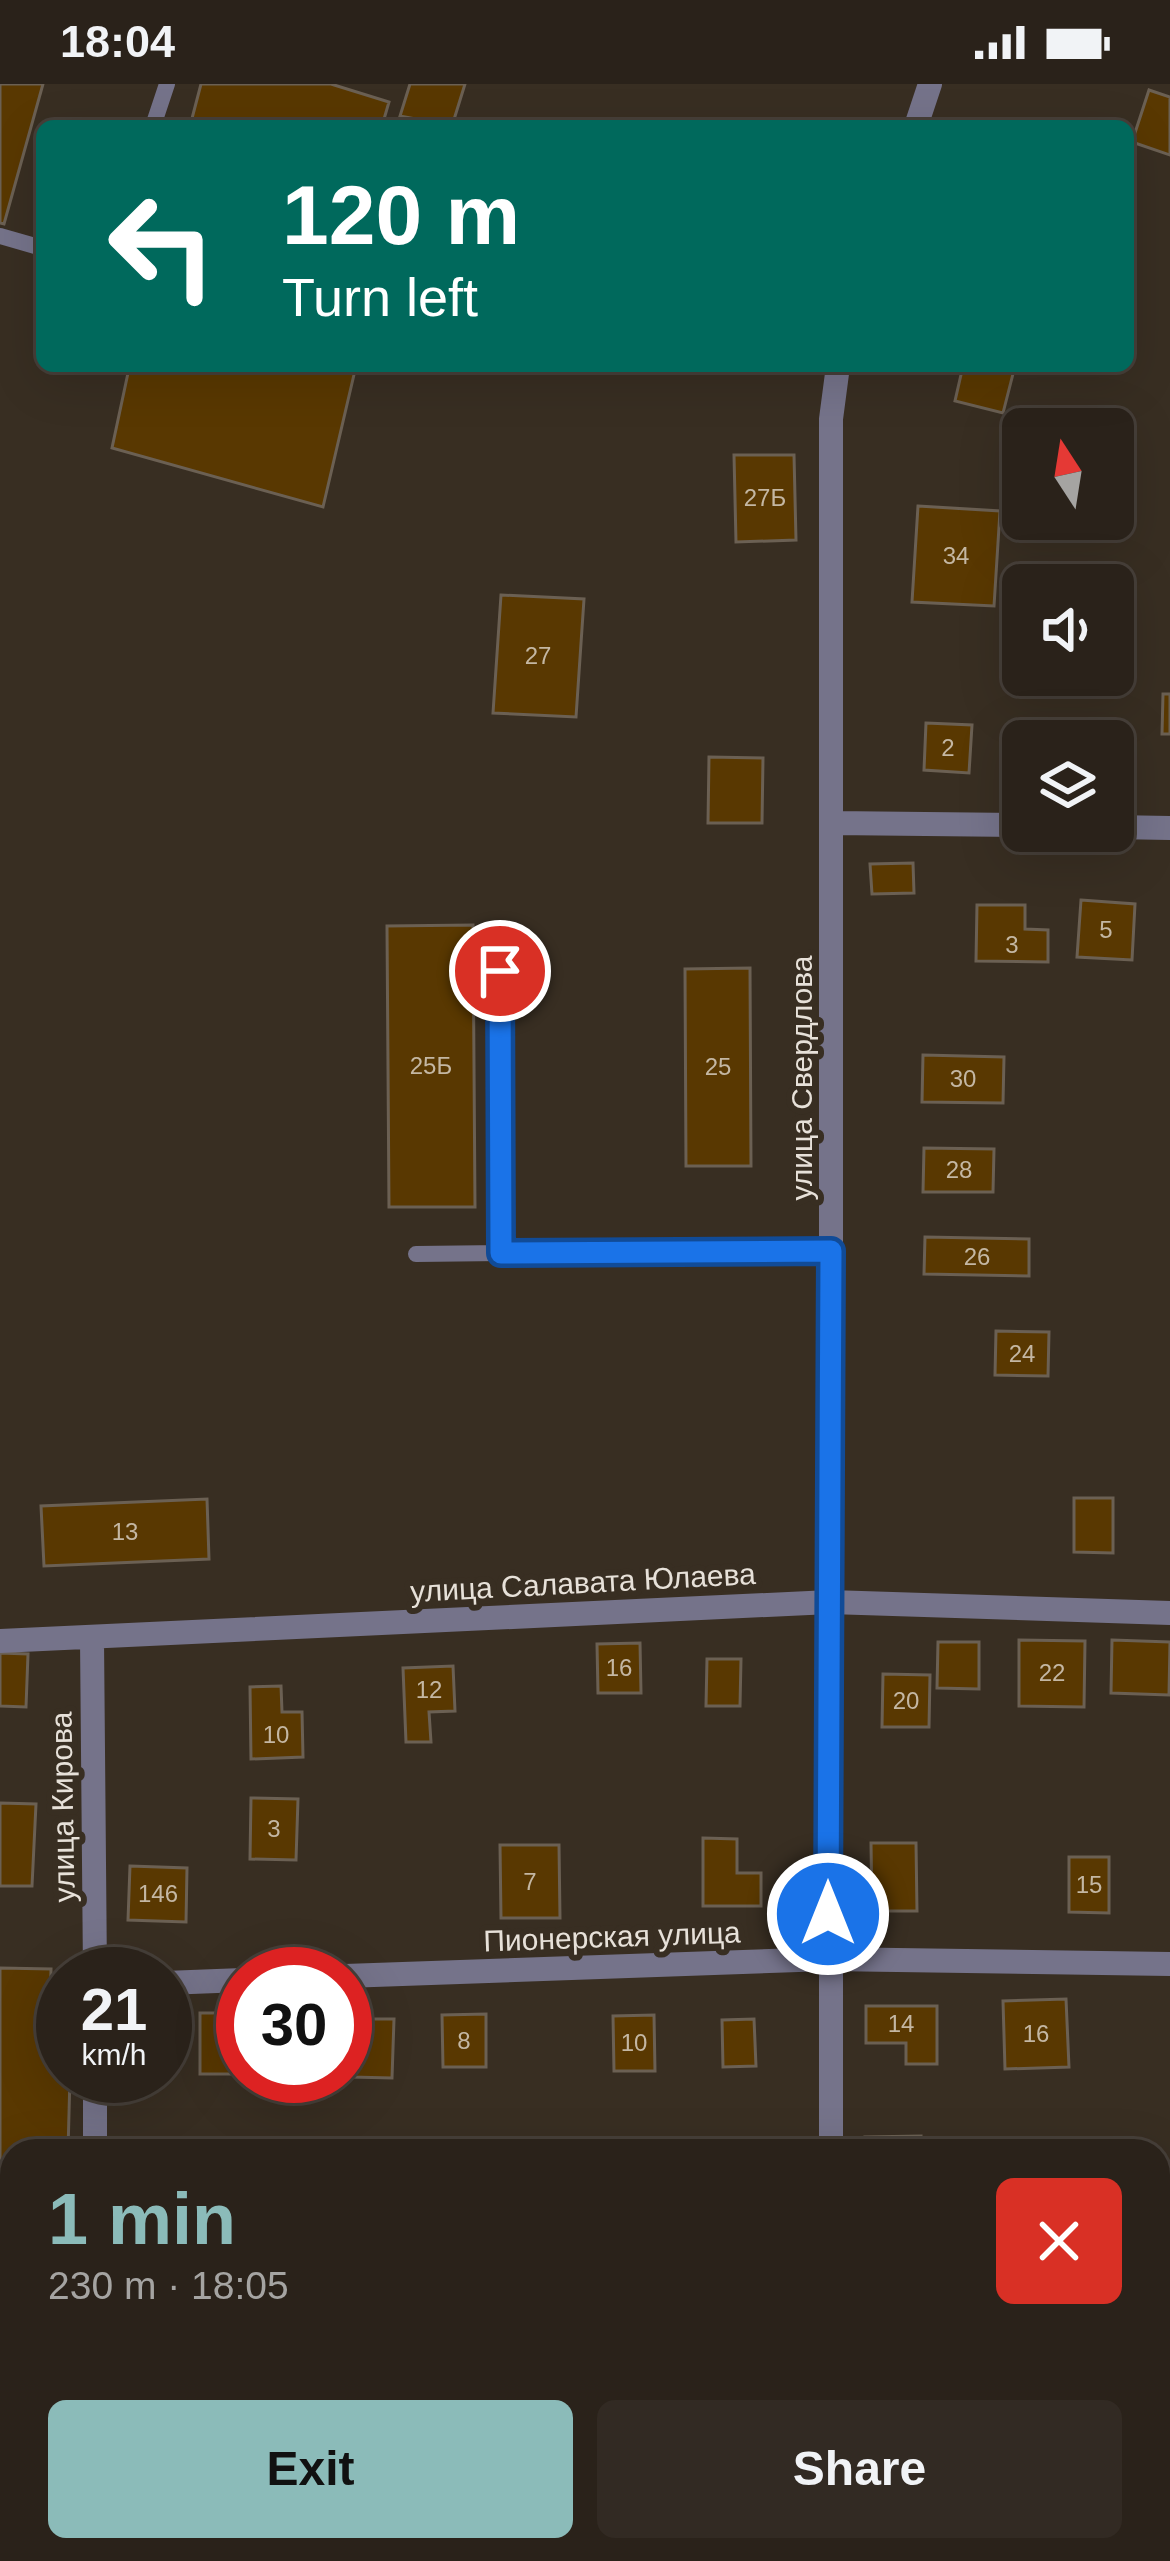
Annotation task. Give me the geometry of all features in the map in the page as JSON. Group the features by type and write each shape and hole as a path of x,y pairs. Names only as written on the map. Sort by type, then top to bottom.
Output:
{"street":[{"path":"918,120 930,84"},
{"name":"улица Свердлова","path":"831,2139 831,419 837,372"},
{"path":"833,823 1002,826"},
{"path":"1134,827 1170,828"},
{"name":"улица Салавата Юлаева","path":"0,1641 830,1602 1170,1613"},
{"name":"улица Кирова","path":"92,1640 95,1947"},
{"name":"Пионерская улица","path":"372,1975 828,1959 1170,1964"},
{"path":"94,2139 95,2103"}],"lane":[{"path":"155,120 167,84"},
{"path":"0,236 36,246"},
{"path":"500,971 501,1253"},
{"path":"416,1254 831,1251"}],"building":[{"path":"0,84 43,84 4,224 0,223"},
{"path":"201,84 331,84 389,102 384,120 192,120"},
{"path":"410,84 465,84 454,120 400,116"},
{"path":"1149,90 1170,97 1170,155 1134,143"},
{"path":"355,372 323,507 112,448 128,373"},
{"path":"962,372 1013,372 1002,413 955,401"},
{"path":"734,455 794,455 796,540 736,542"},
{"path":"918,506 1000,511 994,606 912,602"},
{"path":"501,595 584,599 576,717 493,713"},
{"path":"1163,694 1170,694 1170,734 1162,734"},
{"path":"926,723 972,725 969,773 924,770"},
{"path":"709,757 763,758 762,823 708,823"},
{"path":"913,863 914,893 872,894 870,864"},
{"path":"1081,900 1135,904 1132,960 1077,957"},
{"path":"977,905 1025,905 1025,929 1048,930 1048,962 976,961"},
{"path":"473,925 475,1207 389,1207 387,926"},
{"path":"750,968 751,1166 686,1166 685,969"},
{"path":"923,1055 1004,1057 1003,1103 922,1102"},
{"path":"924,1148 994,1149 993,1192 923,1192"},
{"path":"925,1237 1029,1239 1029,1276 924,1274"},
{"path":"996,1331 1049,1332 1048,1376 995,1375"},
{"path":"1074,1498 1113,1498 1113,1553 1074,1552"},
{"path":"207,1499 209,1559 44,1566 41,1506"},
{"path":"1019,1640 1085,1641 1084,1707 1019,1706"},
{"path":"1112,1640 1170,1642 1169,1695 1111,1693"},
{"path":"938,1642 979,1642 979,1689 937,1688"},
{"path":"640,1643 641,1693 598,1693 597,1644"},
{"path":"0,1653 28,1654 26,1707 0,1706"},
{"path":"707,1659 741,1659 740,1706 706,1706"},
{"path":"453,1666 455,1711 429,1712 431,1742 406,1742 403,1668"},
{"path":"883,1674 930,1675 929,1727 882,1727"},
{"path":"281,1686 282,1712 302,1712 303,1757 251,1759 250,1687"},
{"path":"251,1798 298,1799 296,1860 250,1859"},
{"path":"0,1803 36,1804 32,1886 0,1886"},
{"path":"703,1838 737,1839 737,1873 761,1873 761,1906 703,1906"},
{"path":"871,1843 916,1843 917,1911 872,1911"},
{"path":"500,1845 559,1845 560,1918 501,1918"},
{"path":"1069,1857 1109,1857 1109,1913 1069,1912"},
{"path":"130,1866 187,1868 186,1922 128,1920"},
{"path":"0,1968 36,1969 36,2103 69,2103 68,2139 0,2139"},
{"path":"1066,1999 1069,2067 1005,2069 1003,2001"},
{"path":"866,2006 937,2006 937,2064 906,2064 906,2043 866,2043"},
{"path":"200,2013 216,2013 216,2074 200,2074"},
{"path":"486,2014 486,2067 443,2067 442,2015"},
{"path":"654,2015 655,2071 614,2071 613,2016"},
{"path":"372,2019 394,2019 392,2078 372,2078"},
{"path":"754,2019 756,2066 723,2067 722,2020"},
{"path":"921,2136 921,2139 865,2139"}],"route":[{"path":"500,971 501,1253 831,1251 828,1914"}]}
